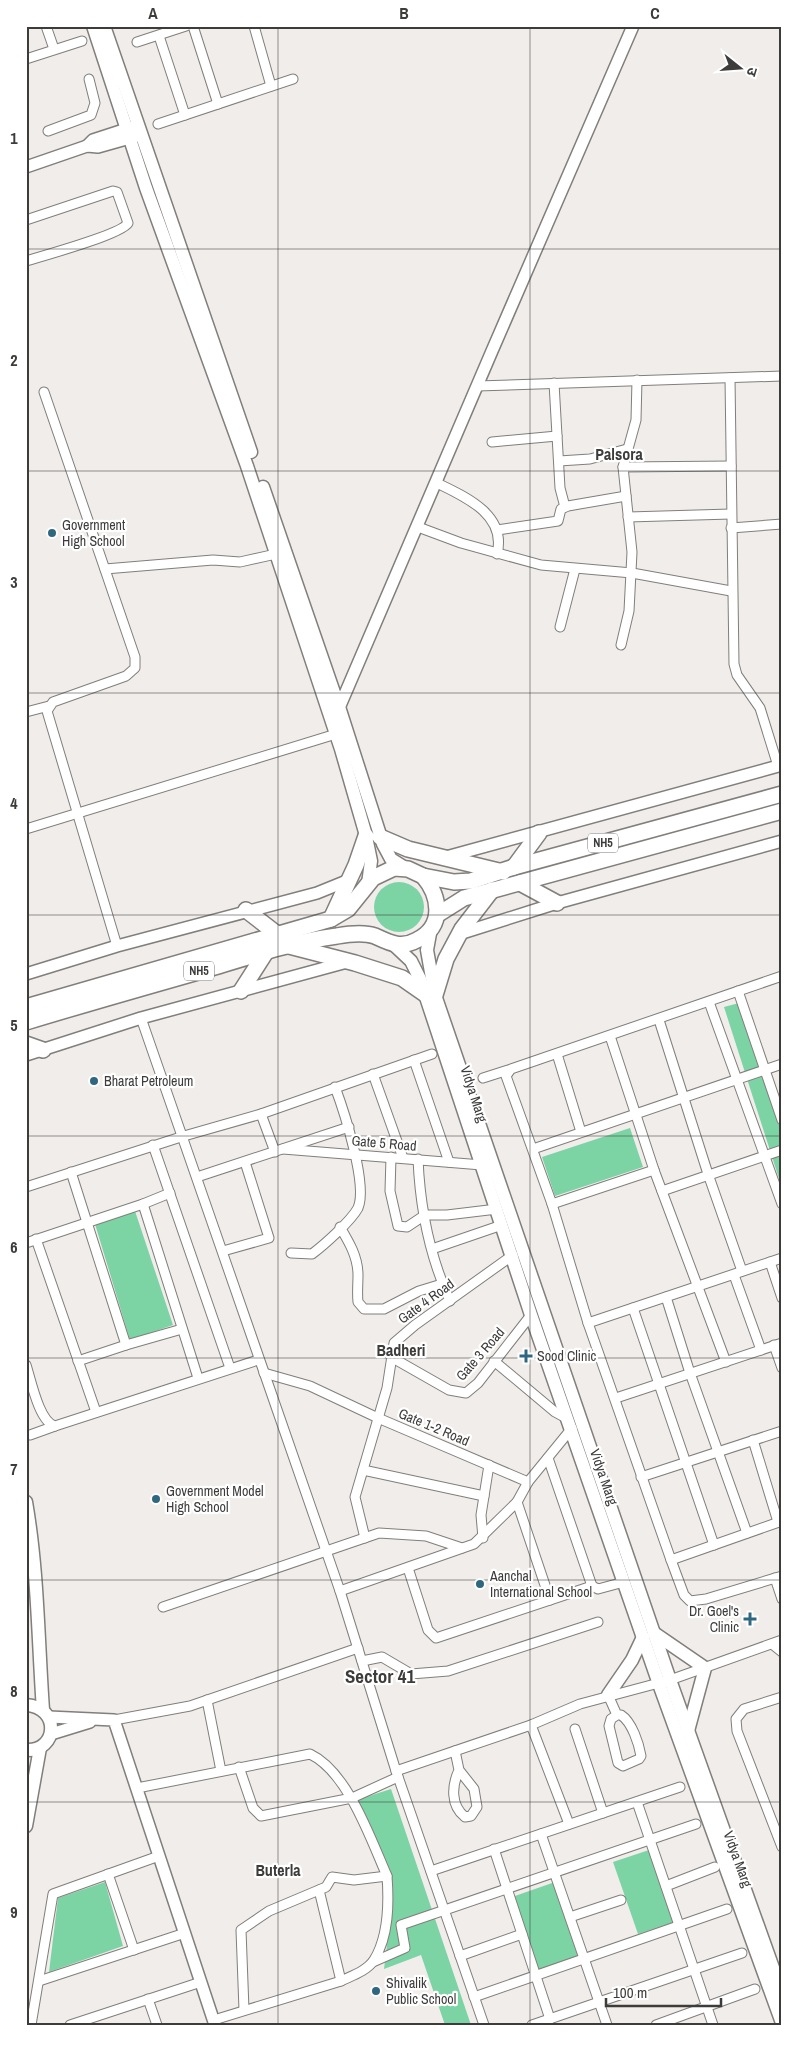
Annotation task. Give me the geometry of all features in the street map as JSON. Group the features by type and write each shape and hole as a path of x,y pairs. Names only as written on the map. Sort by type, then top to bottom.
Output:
{"highway":[{"name":"NH5","path":"26,1007 331,919 348,909 378,875 394,868 408,869 423,876 454,882 472,881 509,869 782,794"},
{"name":"NH5","path":"26,1022 287,946 336,936 357,934 374,936 394,945 407,945 419,940 434,922 464,898 782,811"},
{"path":"331,919 349,880 373,836 408,849 509,869 539,833"},
{"path":"423,876 433,888 434,922"},
{"path":"520,883 557,903"},
{"path":"287,946 349,961 402,978 430,995 459,934 492,890"},
{"path":"246,910 277,934"},
{"path":"241,991 266,952"},
{"path":"26,1044 43,1050"}],"main road":[{"path":"93,26 134,132 334,710 373,836 366,888"},
{"path":"104,26 134,132 276,554 334,710 336,734 373,836 391,859 408,869"},
{"name":"Vidya Marg","path":"434,922 427,950 430,995 482,1165 531,1315 624,1582 649,1635"},
{"name":"Vidya Marg","path":"394,945 411,961 430,995 782,2023"},
{"path":"26,1502 32,1536 46,1713 51,1724 51,1734 40,1748 26,1826"},
{"path":"608,1695 649,1635 705,1668 688,1730"},
{"name":"Vidya Marg","path":"665,1682 688,1730 782,1993"},
{"path":"26,1705 35,1706 46,1713"},
{"path":"26,1750 40,1748"}],"street":[{"path":"46,26 54,49"},
{"path":"137,42 186,26"},
{"path":"193,26 218,104"},
{"path":"254,26 271,86"},
{"path":"334,710 418,527 633,26"},
{"path":"159,36 185,115"},
{"path":"26,59 82,41"},
{"path":"48,131 91,116 95,103 89,79"},
{"path":"158,124 293,79"},
{"path":"26,168 87,146 98,147 134,132"},
{"path":"26,220 113,191 119,194 128,217 128,223 123,228 26,261"},
{"path":"477,386 782,376"},
{"path":"446,857 780,766 760,708 737,675 734,664 731,592 730,378"},
{"path":"621,645 627,620 632,573 632,542 623,467 636,420 637,380"},
{"path":"554,383 559,461 565,507"},
{"path":"26,712 49,706 53,702 126,676 135,668 133,649 44,392"},
{"path":"492,442 557,436"},
{"path":"559,461 590,459 627,449"},
{"path":"623,467 731,466"},
{"path":"437,483 482,509 497,530 499,540 497,554"},
{"path":"497,530 558,522 561,509 565,507 626,496"},
{"path":"628,517 731,514"},
{"path":"731,528 782,524"},
{"path":"418,527 497,554 541,565 632,573 731,592"},
{"path":"105,569 213,560 240,562 276,554"},
{"path":"560,627 575,569"},
{"path":"49,706 48,717 117,946"},
{"path":"26,829 336,734"},
{"path":"459,934 557,903 782,841"},
{"path":"26,974 246,910 317,893 349,880"},
{"path":"26,1055 141,1018 349,961"},
{"path":"483,1078 659,1020 781,977"},
{"path":"738,991 782,1120"},
{"path":"709,1002 782,1204"},
{"path":"141,1018 184,1136 258,1360 340,1590 397,1774 446,1910 484,2025"},
{"path":"659,1020 761,1350"},
{"path":"610,1036 654,1170 696,1288 726,1362"},
{"path":"26,1187 184,1136 261,1114 432,1054"},
{"path":"557,1054 581,1132"},
{"path":"414,1060 450,1162"},
{"path":"533,1149 636,1112 684,1098 782,1064"},
{"path":"508,1070 506,1076 510,1089 552,1204 588,1323 616,1398 670,1560 684,1595 690,1601 706,1599 778,1577 782,1599"},
{"path":"373,1074 403,1158"},
{"path":"291,1253 312,1254 352,1216 359,1203 359,1183 349,1127 335,1087"},
{"path":"261,1114 279,1150"},
{"path":"197,1177 349,1127"},
{"path":"154,1146 230,1368"},
{"name":"Gate 5 Road","path":"279,1150 354,1154 482,1165"},
{"path":"662,1191 782,1150"},
{"path":"391,1157 390,1191 398,1226 407,1227 425,1215 447,1215 497,1209"},
{"path":"418,1159 419,1185 432,1249 442,1284 450,1301"},
{"path":"223,1251 269,1238 245,1162"},
{"path":"552,1204 654,1170"},
{"path":"71,1172 126,1345"},
{"path":"26,1242 86,1224 170,1193"},
{"path":"143,1204 198,1378"},
{"path":"432,1249 502,1225"},
{"path":"340,1227 349,1240 355,1258 358,1273 358,1302 364,1310 384,1309 419,1292 442,1284"},
{"path":"36,1239 96,1412"},
{"name":"Gate 4 Road","path":"365,1538 355,1503 389,1378 394,1343 398,1337 513,1256"},
{"path":"588,1323 782,1258"},
{"path":"770,1262 782,1298"},
{"path":"666,1298 690,1373 747,1534"},
{"path":"633,1308 714,1545"},
{"name":"Gate 3 Road","path":"391,1357 449,1390 466,1393 478,1383 531,1315"},
{"path":"78,1361 182,1329"},
{"path":"616,1398 778,1344 782,1368"},
{"path":"30,1435 198,1378 258,1360"},
{"path":"340,1590 408,1568 462,1548 482,1538 517,1502 528,1482 548,1458 570,1424 494,1361"},
{"path":"26,1365 42,1414 47,1422 55,1426"},
{"name":"Gate 1-2 Road","path":"264,1373 310,1386 378,1418 528,1482"},
{"path":"641,1477 782,1431"},
{"path":"670,1560 780,1522 753,1440"},
{"path":"548,1458 592,1586 598,1589 624,1582"},
{"path":"482,1538 481,1515 490,1466"},
{"path":"363,1470 484,1496"},
{"path":"517,1502 550,1600"},
{"path":"163,1607 365,1538 390,1533 426,1536 462,1548"},
{"path":"408,1568 428,1630 436,1638 592,1586"},
{"path":"362,1661 382,1657 411,1674 448,1671 598,1622"},
{"path":"239,1767 253,1808 261,1816 352,1798 397,1774 608,1695 665,1682 782,1640"},
{"path":"772,1644 782,1652"},
{"path":"46,1713 96,1720 114,1720 171,1710 207,1700 358,1648"},
{"path":"608,1695 617,1716"},
{"path":"782,1697 744,1709 736,1719 737,1731 782,1847"},
{"path":"207,1700 221,1771"},
{"path":"621,1715 627,1721 642,1756 623,1766 618,1763 609,1726 611,1719 617,1716 621,1715"},
{"path":"51,1734 96,1720"},
{"path":"114,1720 215,2022 244,2010 341,1981 359,1972 373,1962 405,1948 401,1926"},
{"path":"531,1725 568,1824"},
{"path":"575,1729 603,1813"},
{"path":"455,1752 459,1770 476,1794 477,1807 471,1816 465,1816 461,1813 452,1790 459,1770"},
{"path":"137,1788 310,1754 332,1772 352,1798 387,1876 390,1905 373,1962"},
{"path":"431,1871 680,1787"},
{"path":"637,1802 713,2025"},
{"path":"384,1929 401,1926 508,1890 696,1824"},
{"path":"541,1834 606,2025"},
{"path":"494,1849 550,2019"},
{"path":"31,2025 53,1894 159,1856"},
{"path":"666,1886 715,1867"},
{"path":"108,1874 134,1950"},
{"path":"244,2010 241,1930 269,1911 326,1887 332,1877 354,1880 387,1876"},
{"path":"319,1890 341,1981"},
{"path":"570,1917 621,1900"},
{"path":"474,1997 680,1927 727,1909"},
{"path":"38,1981 185,1933"},
{"path":"460,1956 522,1934"},
{"path":"532,2025 598,2000 742,1953"},
{"path":"70,2025 201,1982"},
{"path":"656,2025 755,1989"},
{"path":"148,1999 157,2025"}],"green space":[{"path":"394,882 404,882 417,889 424,902 424,912 417,925 404,932 394,932 385,928 378,921 374,912 374,902 378,893 385,886"},
{"path":"739,1003 782,1129 782,1188 724,1007"},
{"path":"630,1128 643,1167 555,1196 542,1157"},
{"path":"135,1211 173,1325 130,1340 95,1224"},
{"path":"391,1789 471,2025 445,2025 421,1955 384,1969 393,1897 350,1802"},
{"path":"649,1850 674,1922 638,1934 613,1862"},
{"path":"105,1882 123,1946 49,1972 58,1898"},
{"path":"555,1882 580,1955 536,1970 512,1897"}],"place":[{"name":"Government High School","path":"52,533"},
{"name":"Bharat Petroleum","path":"94,1081"},
{"name":"Sood Clinic","path":"526,1356"},
{"name":"Government Model High School","path":"156,1499"},
{"name":"Aanchal International School","path":"480,1584"},
{"name":"Dr. Goel's Clinic","path":"750,1619"},
{"name":"Shivalik Public School","path":"376,1991"}],"district":[{"name":"Palsora","path":"619,454"},
{"name":"Badheri","path":"401,1350"},
{"name":"Sector 41","path":"380,1676"},
{"name":"Buterla","path":"278,1870"}]}
